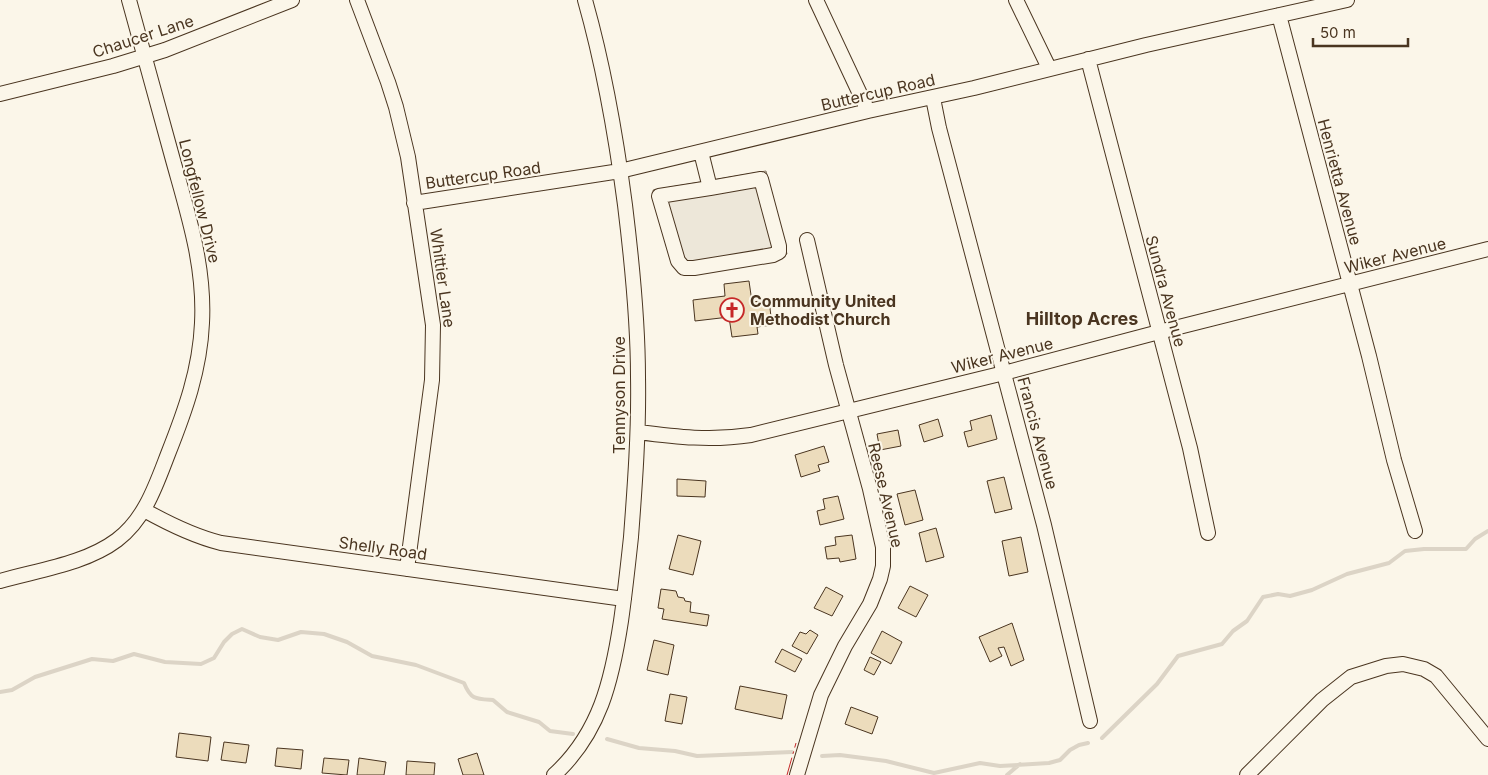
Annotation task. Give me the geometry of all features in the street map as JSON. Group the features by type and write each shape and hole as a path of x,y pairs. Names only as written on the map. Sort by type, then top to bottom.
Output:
{"street":[{"name":"Longfellow Drive","path":"0,580 83,558 102,550 133,525 144,510 162,471 187,406 198,364 202,324 202,290 194,238 129,0"},
{"name":"Chaucer Lane","path":"0,94 165,50 292,0"},
{"name":"Whittier Lane","path":"357,0 396,107 408,156 431,307 432,380 407,569"},
{"name":"Tennyson Drive","path":"554,775 583,742 606,695 617,648 624,599 636,475 638,432 638,376 633,273 608,95 585,0"},
{"path":"816,0 868,111"},
{"path":"1016,0 1049,68"},
{"name":"Buttercup Road","path":"414,203 620,171 868,111 933,98 1049,68 1347,0"},
{"name":"Henrietta Avenue","path":"1279,15 1396,466 1415,531"},
{"name":"Sundra Avenue","path":"1088,59 1192,457 1208,533"},
{"name":"Francis Avenue","path":"933,98 939,128 1050,549 1090,721"},
{"path":"701,152 710,188"},
{"path":"761,179 779,246 778,252 694,268 684,268 678,261 659,196 710,188 761,179"},
{"name":"Reese Avenue","path":"797,775 821,695 845,646 870,604 882,572 883,547 870,489 827,330 807,240"},
{"name":"Wiker Avenue","path":"638,432 690,438 728,439 751,435 1004,373 1488,249"},
{"name":"Shelly Road","path":"144,510 169,524 200,537 221,543 624,599"},
{"path":"1247,775 1322,700 1351,677 1386,666 1403,664 1424,669 1436,676 1488,739"}],"shaded area":[{"path":"766,171 787,254 683,273 670,259 653,190"}],"building":[{"name":"Community United Methodist Church","path":"749,281 752,302 769,300 772,325 757,327 758,334 732,337 729,317 695,321 693,300 725,296 724,284"},
{"path":"991,415 997,439 968,447 964,432 972,430 970,421"},
{"path":"938,419 943,436 924,442 919,425"},
{"path":"898,430 901,446 880,450 877,434"},
{"path":"824,446 829,462 818,465 820,471 801,477 795,455"},
{"path":"1004,477 1012,509 995,513 987,481"},
{"path":"677,479 706,481 705,497 677,496"},
{"path":"915,490 923,520 905,525 897,494"},
{"path":"838,496 844,519 820,525 817,511 825,509 823,499"},
{"path":"936,528 944,557 926,562 919,533"},
{"path":"678,535 701,541 693,575 669,569"},
{"path":"852,535 856,559 840,562 839,558 827,559 825,547 836,545 835,537"},
{"path":"1021,537 1028,572 1009,576 1002,541"},
{"path":"910,586 928,595 916,617 898,608"},
{"path":"826,587 843,596 832,616 814,608"},
{"path":"661,589 676,591 678,597 691,602 690,612 709,615 707,626 662,619 664,609 658,608"},
{"path":"1012,623 1024,660 1011,666 1004,647 998,648 1002,656 990,662 979,637"},
{"path":"810,630 818,635 807,654 792,646 800,632 806,634"},
{"path":"882,631 902,642 891,664 871,653"},
{"path":"654,640 674,645 668,675 647,670"},
{"path":"782,649 802,659 795,672 775,662"},
{"path":"870,657 881,662 874,675 864,670"},
{"path":"740,686 787,695 782,719 735,709"},
{"path":"670,694 687,697 682,724 665,721"},
{"path":"851,707 878,717 872,734 845,724"},
{"path":"179,733 211,737 208,761 176,757"},
{"path":"224,742 249,745 246,763 221,760"},
{"path":"277,748 303,750 301,769 275,766"},
{"path":"477,753 484,775 463,775 458,759"},
{"path":"324,758 349,760 347,775 322,773"},
{"path":"359,758 386,762 384,775 357,775"},
{"path":"407,761 435,763 434,775 406,775"}],"waterway":[{"path":"1102,738 1157,684 1178,656 1222,644 1233,631 1247,621 1263,597 1278,594 1290,596 1312,590 1347,574 1389,563 1405,551 1466,549 1475,539 1488,531"},
{"path":"0,692 12,690 35,677 92,659 113,661 134,654 165,662 201,664 214,658 224,642 232,634 242,629 260,637 278,640 301,632 324,634 347,642 372,656 416,665 464,683 469,693 475,698 493,700 507,712 539,722 550,731 573,734"},
{"path":"607,739 639,748 675,751 697,756 792,752"},
{"path":"822,756 840,755 886,761 934,773 980,763 1000,766 1049,763 1060,760 1070,750 1088,743"},
{"path":"1007,775 1020,764"}],"power":[{"path":"787,775 796,743"}],"place":[{"name":"Community United Methodist Church","path":"732,310"}],"district":[{"name":"Hilltop Acres","path":"1082,318"}]}
